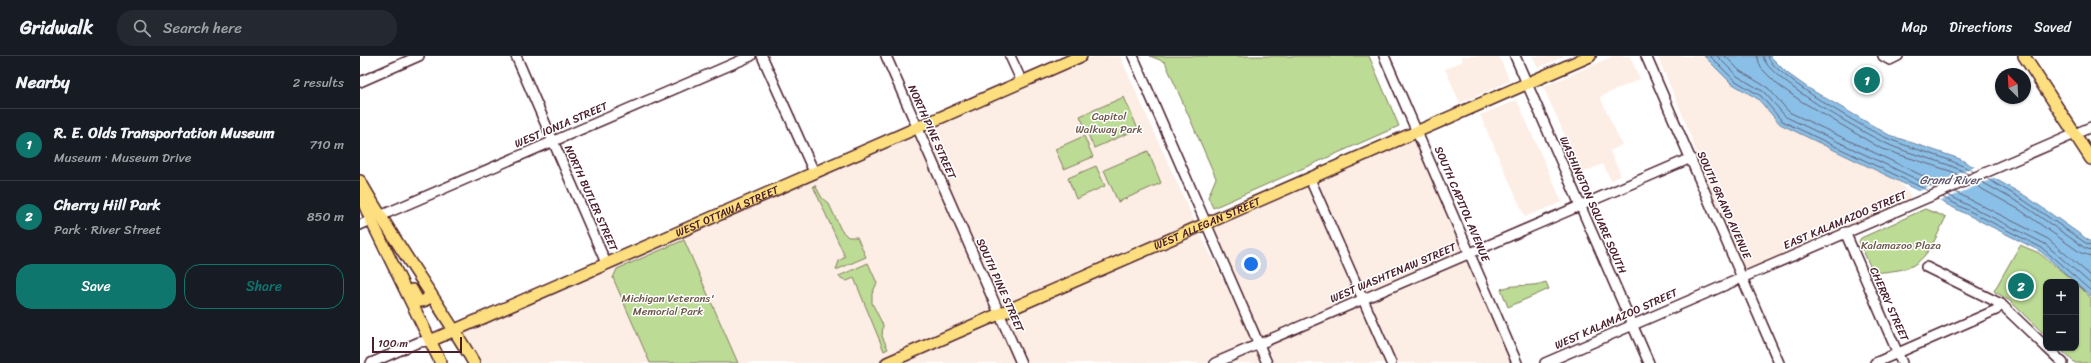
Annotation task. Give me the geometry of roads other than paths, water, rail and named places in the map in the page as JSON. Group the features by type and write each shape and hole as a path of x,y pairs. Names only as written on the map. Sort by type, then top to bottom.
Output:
{"main road":[{"name":"WEST OTTAWA STREET","path":"430,341 1081,56"},
{"name":"WEST ALLEGAN STREET","path":"887,363 1590,56"},
{"path":"2024,56 2091,159"},
{"path":"360,181 388,253 441,363"},
{"path":"360,194 375,218 455,330 474,363"},
{"path":"388,253 397,261 418,301 429,298 430,293"}],"street":[{"path":"360,82 419,56"},
{"name":"NORTH BUTLER STREET","path":"516,56 606,263"},
{"name":"WEST IONIA STREET","path":"360,225 751,56"},
{"path":"762,56 814,172"},
{"name":"NORTH PINE STREET","path":"886,56 956,217"},
{"path":"1010,56 1022,82"},
{"path":"1133,56 1267,363"},
{"name":"SOUTH CAPITOL AVENUE","path":"1384,56 1517,363"},
{"name":"WASHINGTON SQUARE SOUTH","path":"1515,56 1649,363"},
{"name":"SOUTH GRAND AVENUE","path":"1646,56 1779,363"},
{"path":"1883,56 1890,60 1898,56"},
{"name":"EAST KALAMAZOO STREET","path":"1696,297 2091,126"},
{"name":"WEST WASHTENAW STREET","path":"1215,363 1691,158"},
{"path":"1310,179 1392,363"},
{"name":"SOUTH PINE STREET","path":"956,217 1021,363"},
{"name":"CHERRY STREET","path":"1845,232 1902,363"},
{"path":"1926,267 2001,304 2043,343"},
{"name":"WEST KALAMAZOO STREET","path":"1545,363 1696,297"},
{"path":"1875,363 1996,310 2001,304"},
{"name":"WEST OTTAWA STREET","path":"371,363 419,342 430,341"},
{"path":"2051,351 2063,363"}],"water":[{"name":"Grand River","path":"1704,56 1770,56 1787,73 1808,88 1889,135 1960,159 2027,197 2091,242 2091,296 2079,285 2079,279 2072,279 2040,251 1780,124 1758,99 1731,83"}],"place":[{"name":"R. E. Olds Transportation Museum","path":"1867,80"},
{"name":"Cherry Hill Park","path":"2021,286"}],"park label":[{"name":"Capitol Walkway Park","path":"1109,122"},
{"name":"Kalamazoo Plaza","path":"1901,245"},
{"name":"Michigan Veterans' Memorial Park","path":"668,304"}]}
